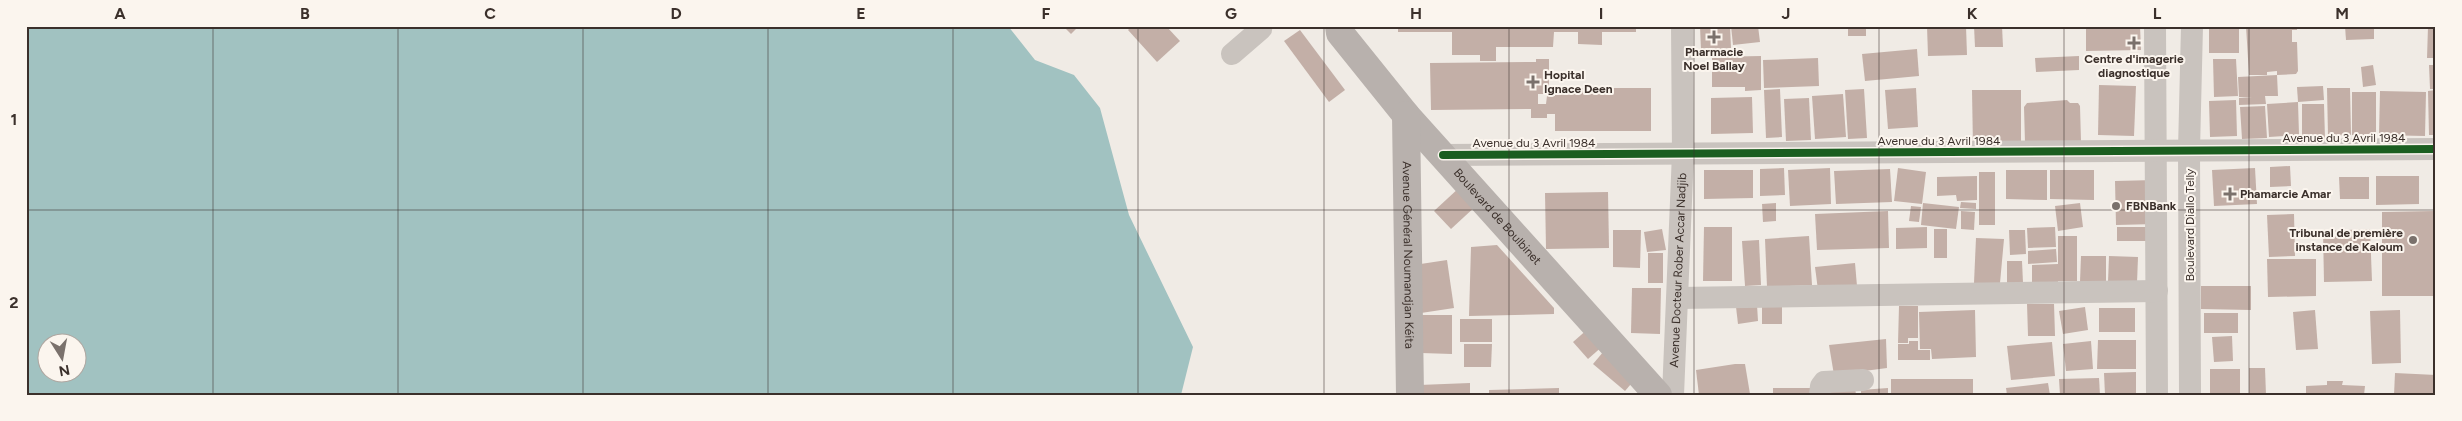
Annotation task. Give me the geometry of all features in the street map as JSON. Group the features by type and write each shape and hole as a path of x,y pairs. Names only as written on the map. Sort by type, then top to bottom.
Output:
{"main road":[{"name":"Boulevard de Boulbinet","path":"1338,29 1406,115 1658,395"},
{"name":"Avenue Général Noumandjan Kéita","path":"1406,115 1410,395"}],"street":[{"path":"1232,54 1261,29 1260,26"},
{"name":"Avenue Docteur Rober Accar Nadjib","path":"1673,395 1683,153 1682,26"},
{"path":"2155,26 2157,395"},
{"name":"Boulevard Diallo Telly","path":"2190,395 2189,150 2192,26"},
{"name":"Avenue du 3 Avril 1984","path":"1443,155 2436,149"},
{"path":"1678,298 2157,291"},
{"path":"1820,395 1821,386 1824,382 1863,380"}],"water":[{"path":"26,26 1008,26 1035,60 1074,75 1100,108 1129,215 1193,347 1181,395 26,395"}],"building":[{"path":"1063,26 1079,26 1071,34"},
{"path":"1132,26 1166,26 1180,41 1157,62 1128,30"},
{"path":"1398,26 1636,26 1636,32 1602,32 1602,45 1578,44 1578,32 1554,32 1553,47 1496,47 1496,61 1480,61 1480,55 1452,55 1452,32 1398,32"},
{"path":"1700,26 1730,26 1731,48 1701,50"},
{"path":"1731,26 1758,26 1760,42 1733,45"},
{"path":"1848,26 1866,26 1866,36 1848,36"},
{"path":"1927,26 1966,26 1967,55 1928,56"},
{"path":"1974,26 2002,26 2003,47 1975,47"},
{"path":"2086,26 2140,26 2141,50 2086,51"},
{"path":"2209,26 2239,26 2239,53 2209,53"},
{"path":"2246,26 2297,26 2297,30 2292,30 2292,42 2297,42 2298,71 2296,74 2277,75 2277,71 2267,72 2267,75 2249,75"},
{"path":"2345,26 2374,26 2374,39 2346,40"},
{"path":"2428,26 2436,26 2436,58 2427,58"},
{"path":"1300,30 1345,90 1329,102 1284,41"},
{"path":"1917,49 1919,76 1865,81 1862,54"},
{"path":"1761,56 1761,90 1745,91 1745,87 1712,87 1712,57"},
{"path":"2079,56 2079,70 2036,72 2035,58"},
{"path":"1818,58 1819,86 1764,88 1763,60"},
{"path":"1536,59 1549,59 1549,94 1538,94 1538,104 1546,104 1547,96 1555,96 1555,88 1651,88 1651,131 1555,131 1555,114 1547,114 1547,118 1531,118 1531,109 1431,110 1430,63 1536,62"},
{"path":"2213,59 2236,59 2238,96 2214,97"},
{"path":"2373,65 2376,85 2363,87 2361,67"},
{"path":"2429,65 2436,65 2436,89 2430,89"},
{"path":"2277,75 2278,96 2265,96 2266,104 2239,105 2239,98 2252,97 2239,97 2238,77"},
{"path":"2099,85 2136,86 2134,136 2098,135"},
{"path":"2323,86 2324,100 2298,102 2297,87"},
{"path":"1916,88 1918,127 1888,129 1885,90"},
{"path":"2327,88 2350,88 2351,135 2328,136"},
{"path":"1780,89 1782,137 1766,138 1764,90"},
{"path":"1864,89 1867,138 1848,139 1845,90"},
{"path":"1972,90 2021,90 2021,147 1973,148"},
{"path":"2436,90 2436,135 2429,135 2428,91"},
{"path":"2380,91 2426,92 2425,136 2379,135"},
{"path":"2352,92 2376,92 2376,135 2352,135"},
{"path":"1843,94 1846,137 1815,139 1812,96"},
{"path":"1752,97 1753,133 1711,134 1711,98"},
{"path":"1809,98 1811,140 1786,141 1784,99"},
{"path":"2067,100 2070,103 2078,103 2080,106 2081,142 2025,143 2024,107 2027,103"},
{"path":"2236,100 2237,136 2210,137 2209,101"},
{"path":"2298,102 2299,135 2269,137 2267,104"},
{"path":"2302,104 2324,104 2325,139 2302,139"},
{"path":"2265,106 2267,138 2242,139 2240,107"},
{"path":"2290,166 2291,186 2270,187 2270,167"},
{"path":"1784,168 1785,195 1760,196 1760,169"},
{"path":"1830,168 1831,204 1790,206 1788,170"},
{"path":"1898,168 1926,172 1922,204 1894,201"},
{"path":"2255,168 2257,204 2214,206 2212,170"},
{"path":"1890,169 1892,202 1836,204 1834,171"},
{"path":"1704,170 1753,170 1753,198 1704,199"},
{"path":"2006,170 2047,170 2047,200 2006,199"},
{"path":"2050,170 2094,170 2094,200 2050,199"},
{"path":"1979,172 1995,172 1995,225 1979,225"},
{"path":"1977,176 1977,200 1957,201 1956,195 1937,196 1937,177"},
{"path":"2376,176 2419,176 2419,204 2376,205"},
{"path":"2339,177 2369,177 2369,199 2340,199"},
{"path":"2155,180 2156,224 2116,225 2115,181"},
{"path":"1460,187 1477,205 1451,229 1434,211"},
{"path":"1608,192 1609,248 1546,249 1545,193"},
{"path":"1961,202 1976,203 1976,209 1960,208"},
{"path":"1776,203 1776,221 1763,222 1762,204"},
{"path":"1923,203 1959,207 1956,229 1921,225"},
{"path":"2080,203 2083,227 2058,231 2055,206"},
{"path":"1911,206 1921,207 1919,222 1909,221"},
{"path":"1888,211 1889,248 1817,250 1815,214"},
{"path":"1961,211 1975,212 1974,230 1961,229"},
{"path":"2434,211 2435,296 2382,296 2382,212"},
{"path":"2294,214 2295,256 2269,257 2267,215"},
{"path":"1704,227 1732,227 1732,281 1703,281"},
{"path":"1927,227 1927,248 1896,249 1896,228"},
{"path":"2055,227 2056,247 2028,248 2027,228"},
{"path":"2117,227 2156,227 2156,241 2117,241"},
{"path":"1662,229 1666,250 1647,252 1644,232"},
{"path":"1934,229 1947,229 1947,258 1934,258"},
{"path":"2370,229 2372,281 2324,282 2323,231"},
{"path":"1613,230 1641,230 1640,268 1613,267"},
{"path":"2009,230 2025,230 2026,254 2010,255"},
{"path":"1809,236 1812,285 1767,287 1765,239"},
{"path":"2058,236 2077,236 2077,281 2058,281"},
{"path":"1976,238 2004,239 2000,283 1974,283"},
{"path":"1759,240 1761,285 1745,286 1742,241"},
{"path":"1497,245 1554,308 1554,314 1469,316 1471,247"},
{"path":"2056,249 2057,262 2028,264 2028,251"},
{"path":"1648,253 1663,253 1663,283 1648,283"},
{"path":"2081,256 2106,256 2106,282 2080,282"},
{"path":"2109,256 2138,257 2137,283 2108,282"},
{"path":"2267,259 2316,259 2316,296 2268,297"},
{"path":"1447,260 1454,308 1421,313 1414,265"},
{"path":"2007,261 2022,261 2023,283 2007,283"},
{"path":"1855,263 1857,286 1818,290 1815,267"},
{"path":"2058,264 2058,282 2032,282 2032,265"},
{"path":"2201,286 2251,286 2251,310 2201,309"},
{"path":"1632,288 1661,288 1660,334 1631,333"},
{"path":"2027,304 2054,304 2055,336 2028,336"},
{"path":"1757,305 1758,321 1738,324 1736,307"},
{"path":"1762,306 1782,306 1782,324 1762,324"},
{"path":"1899,306 1918,306 1918,338 1908,338 1908,343 1898,343"},
{"path":"2085,307 2088,330 2063,334 2059,311"},
{"path":"2099,308 2135,308 2135,332 2099,332"},
{"path":"1975,310 1976,357 1932,359 1931,349 1920,349 1919,312"},
{"path":"2315,310 2318,349 2296,350 2293,312"},
{"path":"2400,310 2401,363 2372,364 2370,311"},
{"path":"2204,313 2238,313 2238,333 2204,333"},
{"path":"1421,315 1452,315 1452,354 1421,353"},
{"path":"1460,319 1492,319 1492,342 1460,342"},
{"path":"1589,328 1604,345 1588,359 1573,342"},
{"path":"2232,336 2233,361 2214,362 2212,337"},
{"path":"1886,339 1887,368 1834,375 1829,345"},
{"path":"2098,340 2136,340 2136,369 2097,369"},
{"path":"1909,341 1918,341 1918,350 1930,350 1930,360 1898,360 1898,344 1909,344"},
{"path":"2091,341 2093,369 2066,371 2063,344"},
{"path":"2052,342 2055,376 2011,380 2007,346"},
{"path":"1464,344 1492,344 1491,367 1464,367"},
{"path":"1604,351 1636,378 1625,391 1593,364"},
{"path":"1745,364 1750,394 1699,395 1696,370"},
{"path":"2249,368 2265,368 2266,395 2249,395"},
{"path":"2210,369 2240,369 2240,395 2210,395"},
{"path":"2136,372 2136,395 2105,395 2104,373"},
{"path":"2395,373 2436,375 2436,395 2394,395"},
{"path":"2099,378 2100,395 2060,395 2059,379"},
{"path":"1891,379 1973,379 1973,395 1891,395"},
{"path":"2327,381 2343,381 2342,385 2365,386 2364,395 2306,395 2306,386 2327,385"},
{"path":"1470,383 1470,395 1420,395 1419,385"},
{"path":"2048,383 2050,395 2007,395 2006,388"},
{"path":"1855,387 1856,395 1826,395 1826,391"},
{"path":"1559,388 1559,395 1489,395 1489,390"},
{"path":"1773,388 1813,388 1813,395 1773,395"},
{"path":"1888,388 1888,395 1861,395 1861,390"}],"cycle path":[{"path":"1443,155 2436,149"}],"place":[{"name":"Pharmacie Noel Ballay","path":"1714,37"},
{"name":"Centre d'imagerie diagnostique","path":"2134,43"},
{"name":"Hopital Ignace Deen","path":"1533,82"},
{"name":"Phamarcie Amar","path":"2230,194"},
{"name":"FBNBank","path":"2116,206"},
{"name":"Tribunal de première instance de Kaloum","path":"2413,240"}]}
